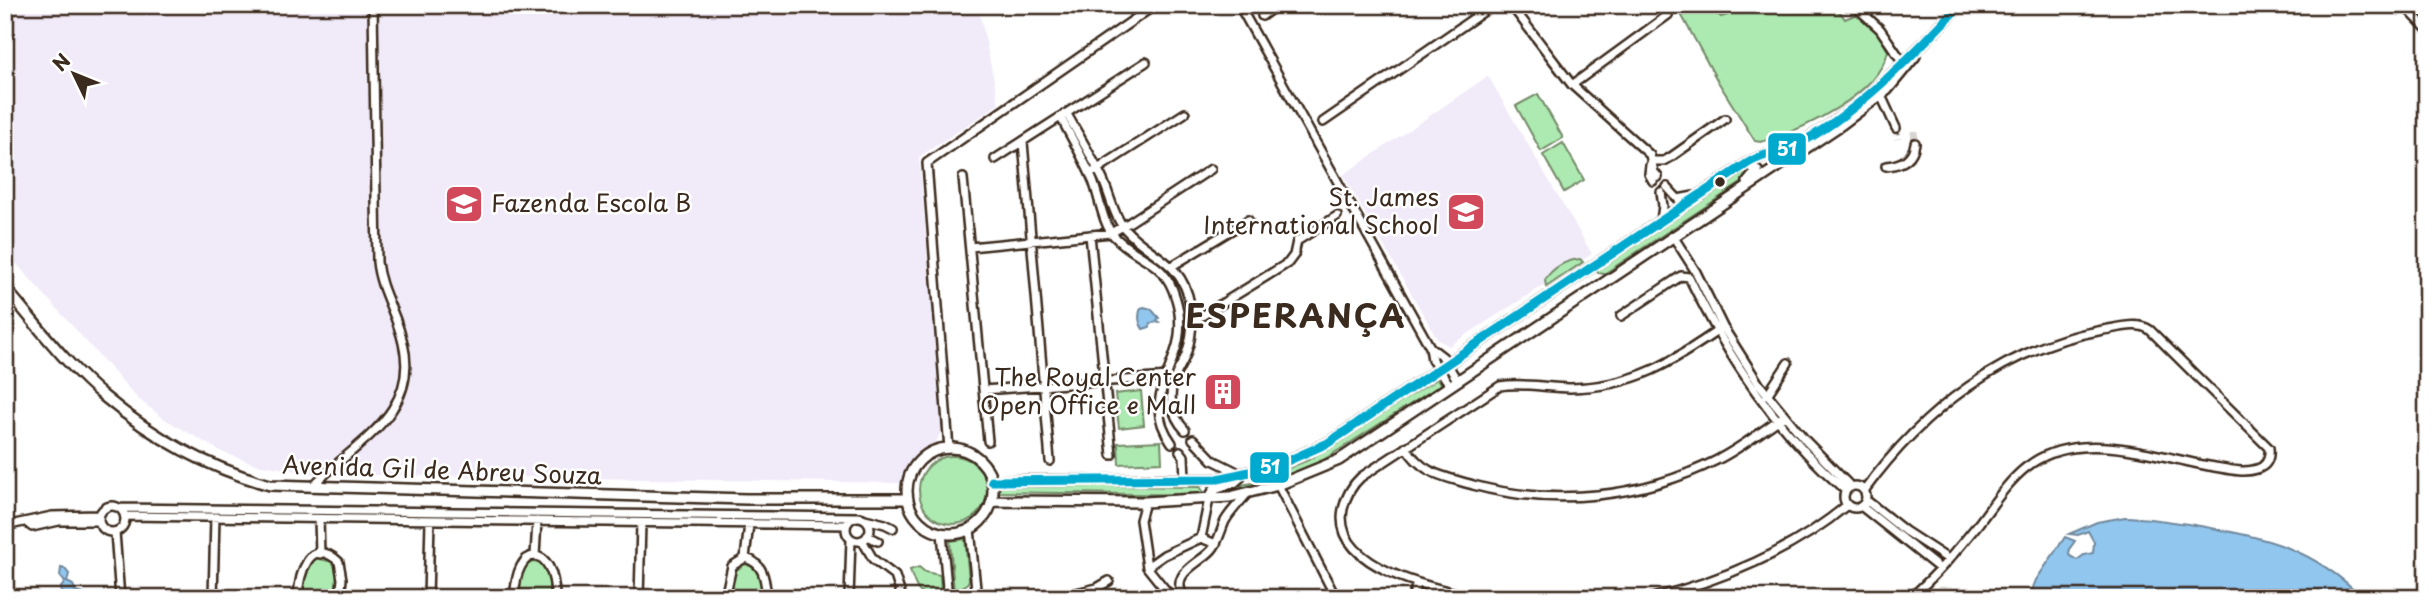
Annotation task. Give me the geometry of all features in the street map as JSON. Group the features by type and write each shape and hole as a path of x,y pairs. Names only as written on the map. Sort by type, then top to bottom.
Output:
{"street":[{"path":"312,488 385,422 397,399 404,377 404,346 381,287 377,262 373,5"},
{"path":"949,449 926,163 1154,5"},
{"path":"1239,5 1430,347 1439,353 1442,366 1453,383"},
{"path":"1262,16 1277,5"},
{"path":"1323,122 1493,5"},
{"path":"1511,5 1573,85 1648,153 1655,179"},
{"path":"1854,5 1880,29 1905,64"},
{"path":"992,501 1145,502 1246,495 1339,460 1842,124 1879,91 1959,5"},
{"path":"2404,5 2427,29"},
{"path":"1573,85 1668,15"},
{"path":"995,159 1146,62"},
{"path":"992,481 1218,479 1276,466 1328,443 1748,163 1763,154 1794,147 1879,91"},
{"path":"1879,91 1896,128"},
{"path":"1090,174 1185,113"},
{"path":"1064,116 1098,169 1123,227 1138,242 1172,266 1185,287 1192,322 1187,352 1175,376 1172,407 1185,430"},
{"path":"1064,116 1090,174 1111,233 1134,253 1162,270 1176,297 1179,310 1178,338 1159,399 1160,419 1172,443"},
{"path":"1652,161 1664,161 1671,157 1725,119"},
{"path":"1023,142 1051,461"},
{"path":"1886,166 1902,163 1912,154 1915,142"},
{"path":"1741,191 1757,171 1748,163"},
{"path":"970,247 1111,233 1211,169"},
{"path":"963,178 988,441"},
{"path":"1661,220 1664,190 1678,199 1701,193"},
{"path":"1192,322 1288,262 1294,255 1297,241 1336,216"},
{"path":"1172,266 1248,220"},
{"path":"1090,235 1112,455"},
{"path":"1673,236 1696,272 1723,327 1767,395 1848,489"},
{"path":"1621,316 1686,275 1716,332 1776,421 1848,489"},
{"name":"Avenida Gil de Abreu Souza","path":"5,288 97,390 190,455 230,474 270,485 746,499 908,499"},
{"path":"1848,489 1844,498 1847,505 1853,508 1864,499 1910,434 1945,404 1988,374 2034,351 2080,335 2143,326 2269,448 2266,464 2250,470 2217,467 2102,447 2081,447 2047,453 2028,465 2007,484 1971,533 1910,598"},
{"path":"1480,598 1417,583 1379,566 1359,553 1342,522 1349,490 1361,477 1500,386 1582,388 1617,383 1667,365 1723,327"},
{"path":"1767,395 1788,363"},
{"path":"983,390 1175,376"},
{"path":"1406,447 1417,464 1427,470 1492,490 1540,496 1601,496 1636,490 1693,471 1725,455 1784,416"},
{"path":"1193,439 1218,463 1242,475"},
{"path":"949,449 968,452 979,458 992,481 992,501 988,512 971,529 952,534 930,529 912,511 908,499 911,473 919,462 929,454 949,449"},
{"path":"1180,451 1184,456 1185,480"},
{"path":"1201,538 1209,499 1214,489 1234,482 1242,475"},
{"path":"1278,485 1336,598"},
{"path":"1848,489 1858,487 1864,499 1940,569"},
{"path":"1185,598 1180,586 1190,566 1210,552 1226,519 1246,495"},
{"path":"1864,499 1905,531 1948,559"},
{"path":"1145,502 1140,520 1147,567 1172,598"},
{"path":"1652,598 1701,584 1774,552 1847,505"},
{"path":"99,518 107,506 856,517 893,528"},
{"path":"119,508 125,516"},
{"path":"125,516 846,526 856,517"},
{"path":"99,518 103,529 115,532 122,527 125,516"},
{"path":"214,598 215,517"},
{"path":"5,526 26,523 32,527 59,521 99,518"},
{"path":"319,519 320,554"},
{"path":"865,519 869,525 865,538 873,559 895,576 902,598"},
{"path":"428,598 430,520"},
{"path":"535,556 537,522"},
{"path":"639,598 641,523"},
{"path":"746,558 749,524"},
{"path":"846,526 846,533 851,539 849,598"},
{"path":"971,529 977,598"},
{"path":"115,532 120,598"},
{"path":"942,533 948,598"},
{"path":"1147,567 1164,555 1201,538 1216,544"},
{"path":"851,539 878,541"},
{"path":"298,598 301,572 305,563 320,554 330,556 338,562 342,579 340,598"},
{"path":"515,598 519,566 526,558 535,556 541,557 550,566 555,598"},
{"path":"725,598 732,566 746,558"},
{"path":"746,558 760,566 767,598"},
{"path":"1055,598 1097,588 1110,581"},
{"path":"1412,598 1417,583"}],"shaded area":[{"name":"Fazenda Escola B","path":"5,5 978,5 999,104 919,157 942,421 940,434 935,444 917,454 910,462 901,483 314,474 255,464 222,452 166,420 138,399 5,251"},
{"name":"St. James International School","path":"1488,76 1592,254 1449,346 1438,340 1343,175"}],"green space":[{"path":"1676,5 1727,5 1717,13 1721,17 1758,5 1835,5 1845,19 1857,14 1875,28 1888,51 1870,82 1836,109 1778,137 1755,141 1717,80"},
{"path":"1538,94 1563,138 1541,151 1516,106"},
{"path":"1563,143 1584,180 1564,192 1543,155"},
{"path":"1748,169 1752,174 1744,181 1604,274 1598,273 1597,268"},
{"path":"1580,259 1583,262 1546,287 1545,280 1555,268"},
{"path":"1437,379 1442,384 1317,464 1272,483 1220,494 1217,492 1218,489 1253,483 1308,460"},
{"path":"1141,391 1144,425 1119,428 1115,394"},
{"path":"1161,441 1162,462 1119,464 1118,443"},
{"path":"953,456 966,459 977,466 984,477 987,490 984,503 977,514 966,521 953,524 940,521 929,514 922,503 919,490 922,477 929,466 940,459"},
{"path":"1000,486 1200,487 1203,491 1202,495 999,492"},
{"path":"965,539 969,580 954,592 950,541"},
{"path":"315,558 333,562 337,571 336,598 303,598 306,571"},
{"path":"537,561 548,568 550,598 519,598 523,570"},
{"path":"745,564 755,568 760,578 762,598 729,598 735,571"},
{"path":"919,567 925,572 940,575 941,598 919,592 910,570"}],"water":[{"path":"1141,308 1151,309 1159,322 1151,323 1150,327 1143,329 1139,316"},
{"path":"2125,517 2200,526 2268,541 2307,556 2326,567 2363,598 2029,598 2036,580 2065,537 2075,541 2069,555 2077,560 2093,553 2094,542 2088,531 2078,535 2069,534 2097,522"},
{"path":"61,568 69,574 67,582 73,585 76,592 88,598 63,597 60,589 65,582 60,576"}],"tunnel":[{"path":"1896,128 1898,139"},
{"path":"1914,131 1915,143"}],"transit line":[{"name":"51","path":"992,481 1218,479 1276,466 1328,443 1748,163 1794,146 1838,119 1882,83 1960,5"}],"place":[{"name":"Fazenda Escola B","path":"464,204"},
{"name":"St. James International School","path":"1466,212"},
{"name":"The Royal Center Open Office e Mall","path":"1223,392"}],"district":[{"name":"ESPERANÇA","path":"1296,317"}]}
